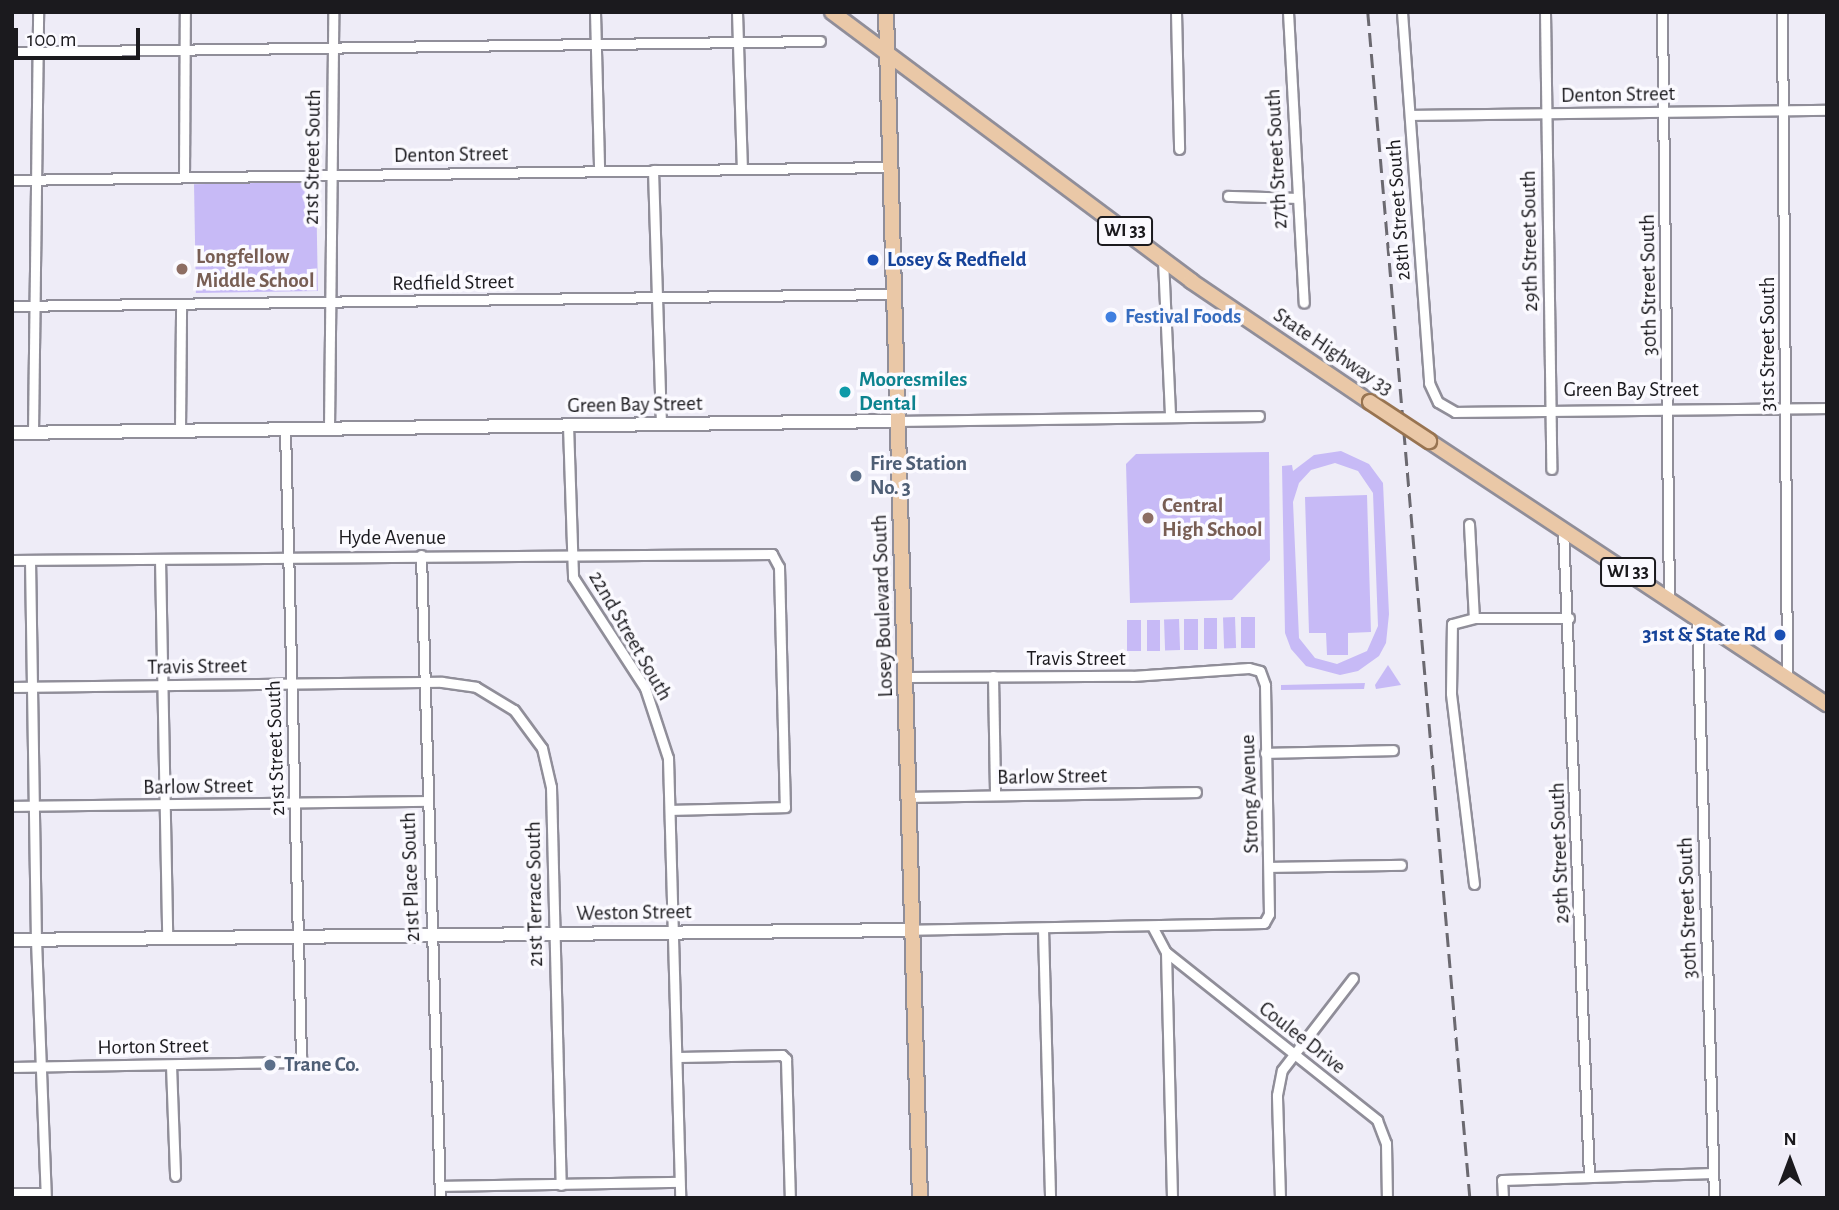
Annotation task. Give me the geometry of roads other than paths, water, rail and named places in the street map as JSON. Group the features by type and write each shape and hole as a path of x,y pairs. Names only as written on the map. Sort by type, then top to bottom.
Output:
{"main road":[{"name":"State Highway 33","path":"832,12 1163,260 1370,402 1827,704"},
{"name":"Losey Boulevard South","path":"886,12 920,1198"}],"street":[{"path":"33,433 38,12"},
{"path":"184,12 184,177"},
{"name":"21st Street South","path":"329,428 333,12"},
{"path":"595,12 599,170"},
{"path":"737,12 742,169"},
{"path":"1176,12 1179,149"},
{"name":"27th Street South","path":"1288,12 1295,198 1304,303"},
{"name":"28th Street South","path":"1402,12 1429,383 1438,402"},
{"name":"29th Street South","path":"1545,12 1551,469"},
{"name":"30th Street South","path":"1662,12 1670,598"},
{"name":"31st Street South","path":"1782,12 1787,676"},
{"path":"12,52 820,41"},
{"name":"Denton Street","path":"1410,115 1827,110"},
{"name":"Denton Street","path":"12,180 890,167"},
{"path":"653,170 661,424"},
{"path":"1228,196 1295,198"},
{"path":"1163,260 1170,417"},
{"name":"Redfield Street","path":"12,306 895,294"},
{"path":"180,430 181,304"},
{"name":"Green Bay Street","path":"1438,402 1455,412 1827,408"},
{"name":"Green Bay Street","path":"12,433 1259,416"},
{"name":"22nd Street South","path":"568,425 571,553 579,590 631,664 653,707 668,758 672,810 680,1198"},
{"name":"21st Street South","path":"285,429 301,1057 294,1062"},
{"path":"1469,524 1474,618"},
{"name":"29th Street South","path":"1563,529 1569,618 1589,1176"},
{"name":"Hyde Avenue","path":"12,560 571,553 772,554 779,567 785,807 672,810"},
{"name":"21st Place South","path":"421,555 430,935 440,1198"},
{"path":"160,559 167,938"},
{"path":"12,1193 45,1195 30,687 30,560"},
{"name":"30th Street South","path":"1697,617 1714,1198"},
{"path":"1474,884 1451,693 1452,624 1474,618 1569,618"},
{"name":"Strong Avenue","path":"1245,670 1258,669 1263,676 1269,915 1256,925"},
{"name":"Travis Street","path":"906,677 1245,670"},
{"path":"993,676 995,795"},
{"name":"Travis Street","path":"12,687 424,682"},
{"name":"21st Terrace South","path":"424,682 459,683 491,693 522,717 536,737 551,787 561,1185"},
{"path":"1265,753 1392,750"},
{"name":"Barlow Street","path":"909,797 1196,792"},
{"name":"Barlow Street","path":"12,806 427,801"},
{"path":"1269,867 1401,865"},
{"name":"Weston Street","path":"12,940 1256,925"},
{"name":"Coulee Drive","path":"1152,926 1166,952 1382,1126 1387,1198"},
{"path":"1044,928 1050,1198"},
{"path":"1166,952 1172,1198"},
{"path":"1280,1198 1277,1088 1282,1070 1353,978"},
{"path":"678,1057 782,1055 787,1065 790,1198"},
{"name":"Horton Street","path":"12,1067 294,1062"},
{"path":"171,1065 175,1176"},
{"path":"1503,1198 1502,1181 1713,1173"},
{"path":"440,1186 680,1182"}],"railway":[{"path":"1368,12 1470,1198"}],"place":[{"name":"Losey & Redfield","path":"873,260"},
{"name":"Longfellow Middle School","path":"182,269"},
{"name":"Festival Foods","path":"1111,317"},
{"name":"Mooresmiles Dental","path":"845,392"},
{"name":"Fire Station No. 3","path":"856,476"},
{"name":"Central High School","path":"1148,518"},
{"name":"31st & State Rd","path":"1780,635"},
{"name":"Trane Co.","path":"270,1065"}]}
